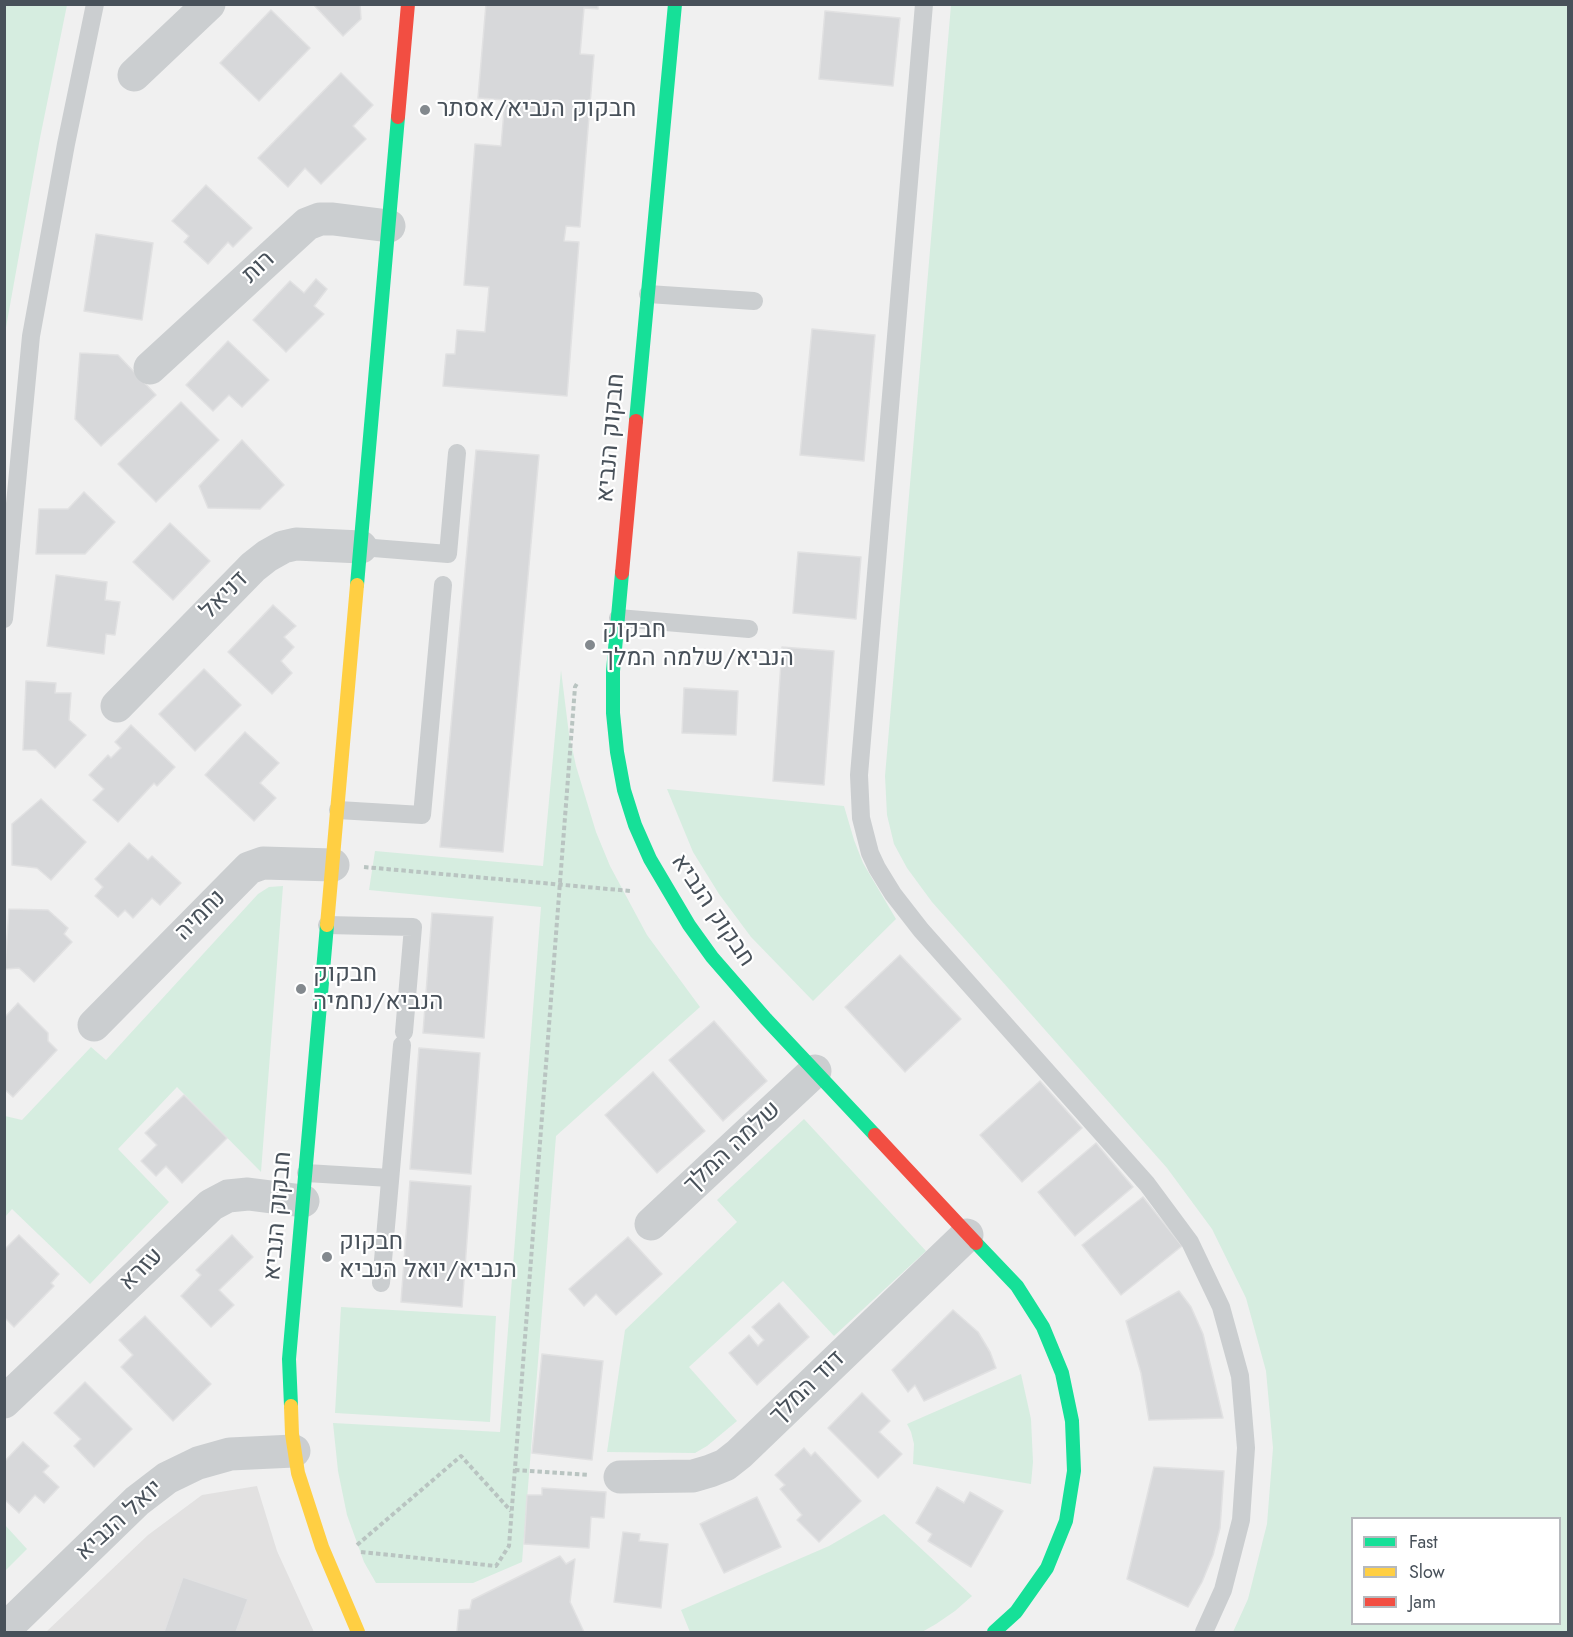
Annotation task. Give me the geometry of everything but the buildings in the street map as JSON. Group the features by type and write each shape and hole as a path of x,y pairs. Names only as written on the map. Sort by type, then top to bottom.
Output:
{"street":[{"path":"134,75 209,4"},
{"name":"חבקוק הנביא","path":"358,1632 312,1520 294,1451 289,1359 408,4"},
{"name":"חבקוק הנביא","path":"675,4 613,682 613,713 624,790 635,825 650,860 689,926 738,988 1017,1286 1043,1327 1062,1373 1072,1421 1074,1471 1066,1521 1047,1568 1016,1612 994,1632"},
{"name":"רות","path":"150,368 307,224 320,219 333,219 388,226"},
{"name":"דניאל","path":"117,706 253,567 267,556 296,544 361,547"},
{"name":"נחמיה","path":"94,1025 249,868 263,863 333,865"},
{"name":"שלמה המלך","path":"651,1224 814,1071"},
{"name":"עזרא","path":"4,1402 211,1205 228,1196 304,1187"},
{"name":"דוד המלך","path":"620,1476 693,1476 725,1465 740,1454 967,1235"},
{"name":"יואל הנביא","path":"4,1630 137,1501 167,1478 198,1463 230,1454 294,1451"}],"lane":[{"path":"4,619 31,336 94,4"},
{"path":"924,4 859,775 864,837 877,868 902,907 1147,1184 1190,1242 1221,1306 1240,1376 1246,1448 1241,1520 1223,1590 1204,1632"},
{"path":"648,294 754,301"},
{"path":"361,547 448,554 457,453"},
{"path":"338,810 422,815 443,585"},
{"path":"618,618 749,628"},
{"path":"327,925 413,927 381,1282"},
{"path":"304,1187 390,1178"}],"path":[{"path":"511,1512 461,1456 351,1551 496,1566 509,1546 575,687 581,677"},
{"path":"333,865 669,894"},
{"path":"514,1470 620,1476"}],"shaded area":[{"path":"257,1486 277,1551 314,1632 46,1632 148,1535 202,1495"}],"green space":[{"path":"5,4 67,5 40,138 5,333"},
{"path":"951,5 1568,5 1568,1632 1233,1632 1248,1599 1267,1524 1273,1448 1266,1371 1246,1298 1212,1229 1167,1168 932,902 907,868 894,844 887,815 885,776"},
{"path":"561,670 569,734 576,766 596,832 610,866 647,935 700,1007 556,1136 522,1562 473,1583 376,1583 364,1562 347,1515 338,1471 333,1423 500,1432 541,907 369,890 375,851 543,866"},
{"path":"667,789 844,806 863,863 896,919 813,1001 751,937 719,894 693,852"},
{"path":"283,886 261,1172 177,1087 118,1149 169,1202 90,1284 12,1209 5,1217 5,1116 22,1120 91,1047 106,1060 258,894 269,887"},
{"path":"804,1119 926,1251 834,1336 783,1281 689,1367 737,1421 695,1453 607,1452 625,1330 737,1222 717,1200"},
{"path":"341,1307 496,1316 490,1422 335,1413"},
{"path":"1021,1374 1031,1419 1033,1462 1031,1484 913,1464 914,1444 907,1424"},
{"path":"884,1514 972,1596 936,1624 922,1632 690,1632 681,1610 829,1546"},
{"path":"5,1525 27,1549 5,1571"}],"traffic: fast":[{"path":"636,421 675,4"},
{"path":"357,585 398,117"},
{"path":"622,573 613,671 613,713 624,790 635,825 650,859 689,925 712,957 766,1019 875,1135"},
{"path":"291,1406 289,1359 327,925"},
{"path":"976,1243 1017,1286 1043,1327 1062,1373 1072,1421 1074,1471 1066,1521 1047,1568 1016,1612 994,1632"}],"traffic: slow":[{"path":"327,925 357,585"},
{"path":"291,1406 292,1434 298,1473 322,1547 358,1632"}],"traffic: jam":[{"path":"398,117 408,4"},
{"path":"622,573 636,421"},
{"path":"875,1135 976,1243"}],"place":[{"name":"חבקוק הנביא/אסתר","path":"425,110"},
{"name":"חבקוק הנביא/שלמה המלך","path":"590,645"},
{"name":"חבקוק הנביא/נחמיה","path":"301,989"},
{"name":"חבקוק הנביא/יואל הנביא","path":"327,1257"}]}
